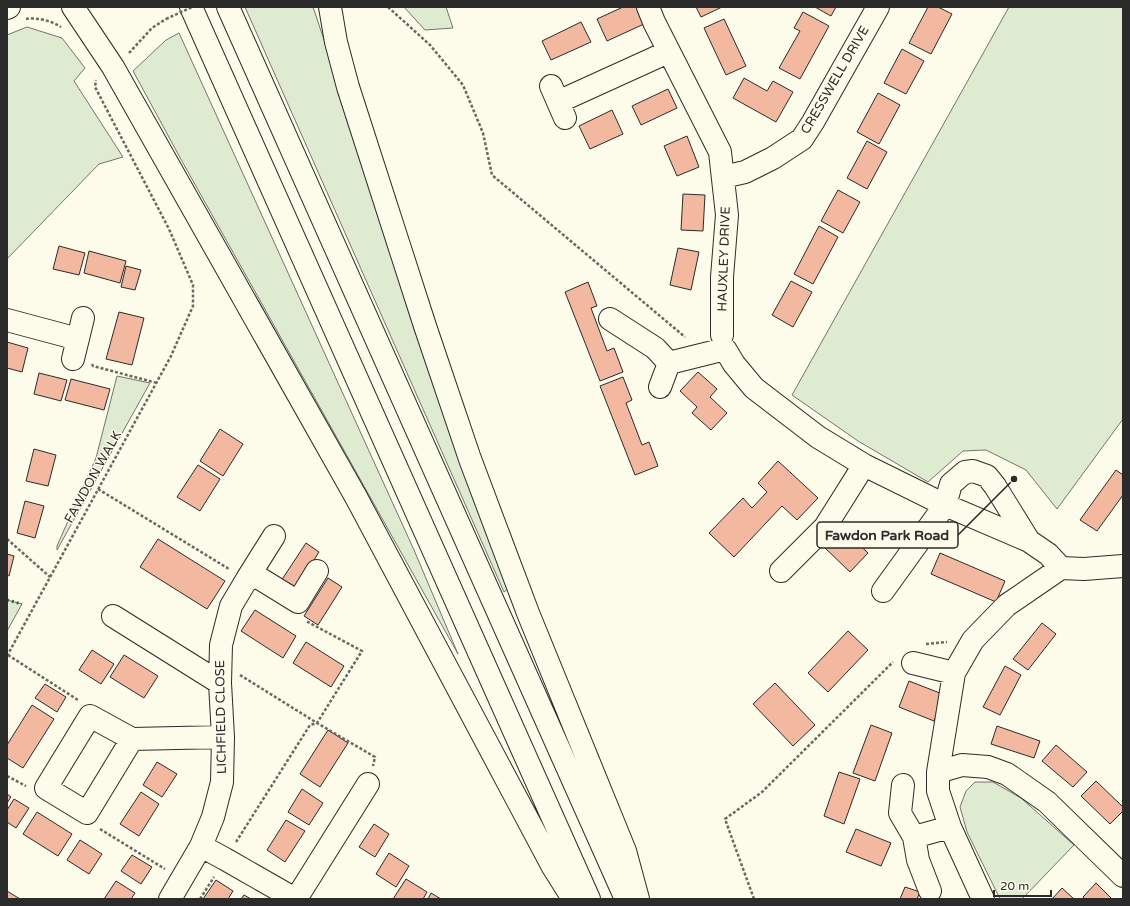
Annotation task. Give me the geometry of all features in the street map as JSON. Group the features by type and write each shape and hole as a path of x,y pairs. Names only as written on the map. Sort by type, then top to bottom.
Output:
{"main road":[{"path":"73,7 113,67 356,497 553,867 573,899"},
{"path":"192,7 589,899"},
{"path":"228,7 626,899"},
{"path":"330,7 336,42 348,87 425,326 470,459 528,613 625,851 638,899"},
{"name":"HAUXLEY DRIVE","path":"648,7 668,52 720,152 727,215 717,346"},
{"name":"CRESSWELL DRIVE","path":"723,177 745,172 773,158 802,139 878,7"},
{"path":"558,102 668,52"},
{"path":"610,319 655,348 670,364"},
{"path":"7,320 78,339"},
{"path":"660,387 670,364 717,346 754,388 818,437 864,465 945,505 1029,541 1048,554 1061,568"},
{"path":"781,570 825,527 864,465"},
{"path":"883,591 945,505 951,484 964,472 973,471 987,476 995,486 1029,541"},
{"name":"LICHFIELD CLOSE","path":"170,899 201,846 213,817 222,782 223,737 220,672 221,645 232,606 274,536"},
{"path":"983,899 950,827 938,791 938,772 954,673 973,640 1007,605 1061,568 1123,566"},
{"path":"249,576 298,602 317,571"},
{"path":"114,616 220,672"},
{"path":"909,656 954,673"},
{"path":"132,739 87,813 46,788 90,716 132,739 223,737"},
{"path":"938,772 962,765 988,767 1007,774 1047,802 1123,876"},
{"path":"201,846 296,899 368,784"},
{"path":"903,785 900,813 914,837 918,860 930,890"},
{"path":"914,837 950,827"}],"path":[{"path":"134,48 152,28 166,19 192,7"},
{"path":"388,7 430,45 463,85 483,133 492,175 717,346"},
{"path":"12,12 56,24 61,28"},
{"name":"FAWDON WALK","path":"7,655 171,356 193,306 194,285 169,229 102,100"},
{"path":"78,339 93,366 156,383"},
{"path":"98,489 249,576"},
{"path":"7,539 50,577"},
{"path":"200,899 310,725 317,723 362,651 300,618 298,602"},
{"path":"754,899 724,819 762,792 909,656 973,640"},
{"path":"7,655 82,702 90,716"},
{"path":"220,672 317,723 375,757 368,784"},
{"path":"87,813 101,830 182,879"}],"green space":[{"path":"245,7 313,7 508,589 504,592"},
{"path":"404,7 446,7 453,28 425,30"},
{"path":"1009,7 1123,7 1123,419 1057,509 1026,470 986,450 963,451 928,482 858,441 792,395"},
{"path":"27,27 62,38 85,68 74,81 123,157 99,164 7,259 7,35"},
{"path":"179,33 414,550 458,654 133,71 166,40"},
{"path":"117,376 150,383 57,550 57,546 96,458"},
{"path":"7,600 22,604 7,631"},
{"path":"975,782 993,782 1021,798 1074,845 1022,899 1000,899 967,832 960,807 966,791"}],"building":[{"path":"623,7 636,7 644,24 607,41 597,19"},
{"path":"696,7 722,7 701,17"},
{"path":"815,7 836,7 831,16"},
{"path":"928,7 938,7 952,14 931,54 909,43"},
{"path":"803,12 829,26 800,79 779,68 800,31 794,28"},
{"path":"724,19 746,66 726,75 704,28"},
{"path":"581,22 591,42 551,60 542,41"},
{"path":"902,49 924,61 906,94 884,83"},
{"path":"744,78 767,91 773,81 793,92 776,122 733,98"},
{"path":"668,89 677,108 641,125 632,106"},
{"path":"878,93 900,105 879,144 857,132"},
{"path":"612,110 623,134 590,149 579,126"},
{"path":"687,136 699,167 677,176 664,146"},
{"path":"867,141 887,152 867,189 847,178"},
{"path":"838,190 860,202 843,233 821,221"},
{"path":"683,194 705,195 703,231 681,230"},
{"path":"819,226 838,237 813,284 794,274"},
{"path":"59,246 85,253 79,275 53,269"},
{"path":"678,248 699,252 691,290 670,285"},
{"path":"89,251 126,261 120,283 84,273"},
{"path":"126,266 141,270 135,290 121,287"},
{"path":"791,281 812,292 793,327 772,315"},
{"path":"588,282 597,306 591,308 607,351 614,348 623,372 600,381 565,292"},
{"path":"119,312 144,318 132,365 106,359"},
{"path":"7,342 28,348 22,372 7,368"},
{"path":"698,372 717,389 710,397 727,413 711,430 692,413 697,407 680,391"},
{"path":"39,373 67,380 61,401 34,394"},
{"path":"623,377 632,400 626,403 642,445 649,442 658,466 635,475 600,386"},
{"path":"71,379 110,389 104,410 65,400"},
{"path":"220,429 243,444 223,476 200,461"},
{"path":"34,449 56,455 48,486 26,481"},
{"path":"778,461 818,498 797,520 782,506 734,557 709,533 743,498 752,508 767,492 758,483"},
{"path":"198,465 220,479 200,511 177,497"},
{"path":"1116,470 1123,475 1123,495 1097,531 1080,520"},
{"path":"25,501 44,506 35,538 17,533"},
{"path":"842,528 868,553 850,572 824,547"},
{"path":"158,539 225,581 207,609 140,567"},
{"path":"306,543 319,552 295,590 281,581"},
{"path":"940,553 1005,581 996,602 931,574"},
{"path":"7,554 14,556 9,576 7,575"},
{"path":"328,578 342,587 318,625 304,616"},
{"path":"255,610 296,636 283,658 241,631"},
{"path":"1042,623 1056,634 1028,670 1013,659"},
{"path":"848,631 868,650 828,692 808,673"},
{"path":"306,642 344,666 331,687 293,663"},
{"path":"92,650 114,664 101,684 79,670"},
{"path":"124,655 158,676 144,698 110,677"},
{"path":"1005,666 1021,675 1000,715 983,707"},
{"path":"909,681 945,695 934,721 899,707"},
{"path":"775,683 815,725 793,746 753,704"},
{"path":"45,684 66,697 57,712 35,698"},
{"path":"32,705 54,719 23,768 7,758 7,745"},
{"path":"871,725 892,733 875,781 853,773"},
{"path":"997,726 1040,741 1034,758 991,744"},
{"path":"328,730 348,743 320,787 300,774"},
{"path":"1056,745 1087,772 1073,787 1042,761"},
{"path":"157,762 177,774 162,797 143,785"},
{"path":"839,772 860,779 844,824 824,816"},
{"path":"1096,781 1123,807 1123,811 1110,824 1081,796"},
{"path":"302,789 323,803 309,825 288,812"},
{"path":"141,792 159,804 139,836 120,824"},
{"path":"7,794 11,797 7,803"},
{"path":"14,799 29,808 16,828 7,822 7,810"},
{"path":"37,812 72,834 58,856 23,834"},
{"path":"286,820 305,831 285,862 267,850"},
{"path":"374,824 389,834 375,857 359,847"},
{"path":"856,829 891,843 881,866 846,852"},
{"path":"80,840 102,854 89,874 67,860"},
{"path":"389,853 409,866 396,887 376,874"},
{"path":"132,855 152,867 141,884 121,871"},
{"path":"406,879 427,892 423,899 393,899"},
{"path":"216,880 233,891 228,899 203,899"},
{"path":"116,881 135,893 131,899 104,899"},
{"path":"1096,883 1112,899 1085,899 1083,897"},
{"path":"905,887 920,892 917,899 900,899"},
{"path":"1062,888 1074,899 1052,899"},
{"path":"7,891 20,899 7,899"},
{"path":"431,893 441,899 428,899"},
{"path":"244,895 251,899 241,899"}],"hedge":[{"path":"7,600 22,604"}],"place":[{"name":"Fawdon Park Road","path":"1014,479"}]}
